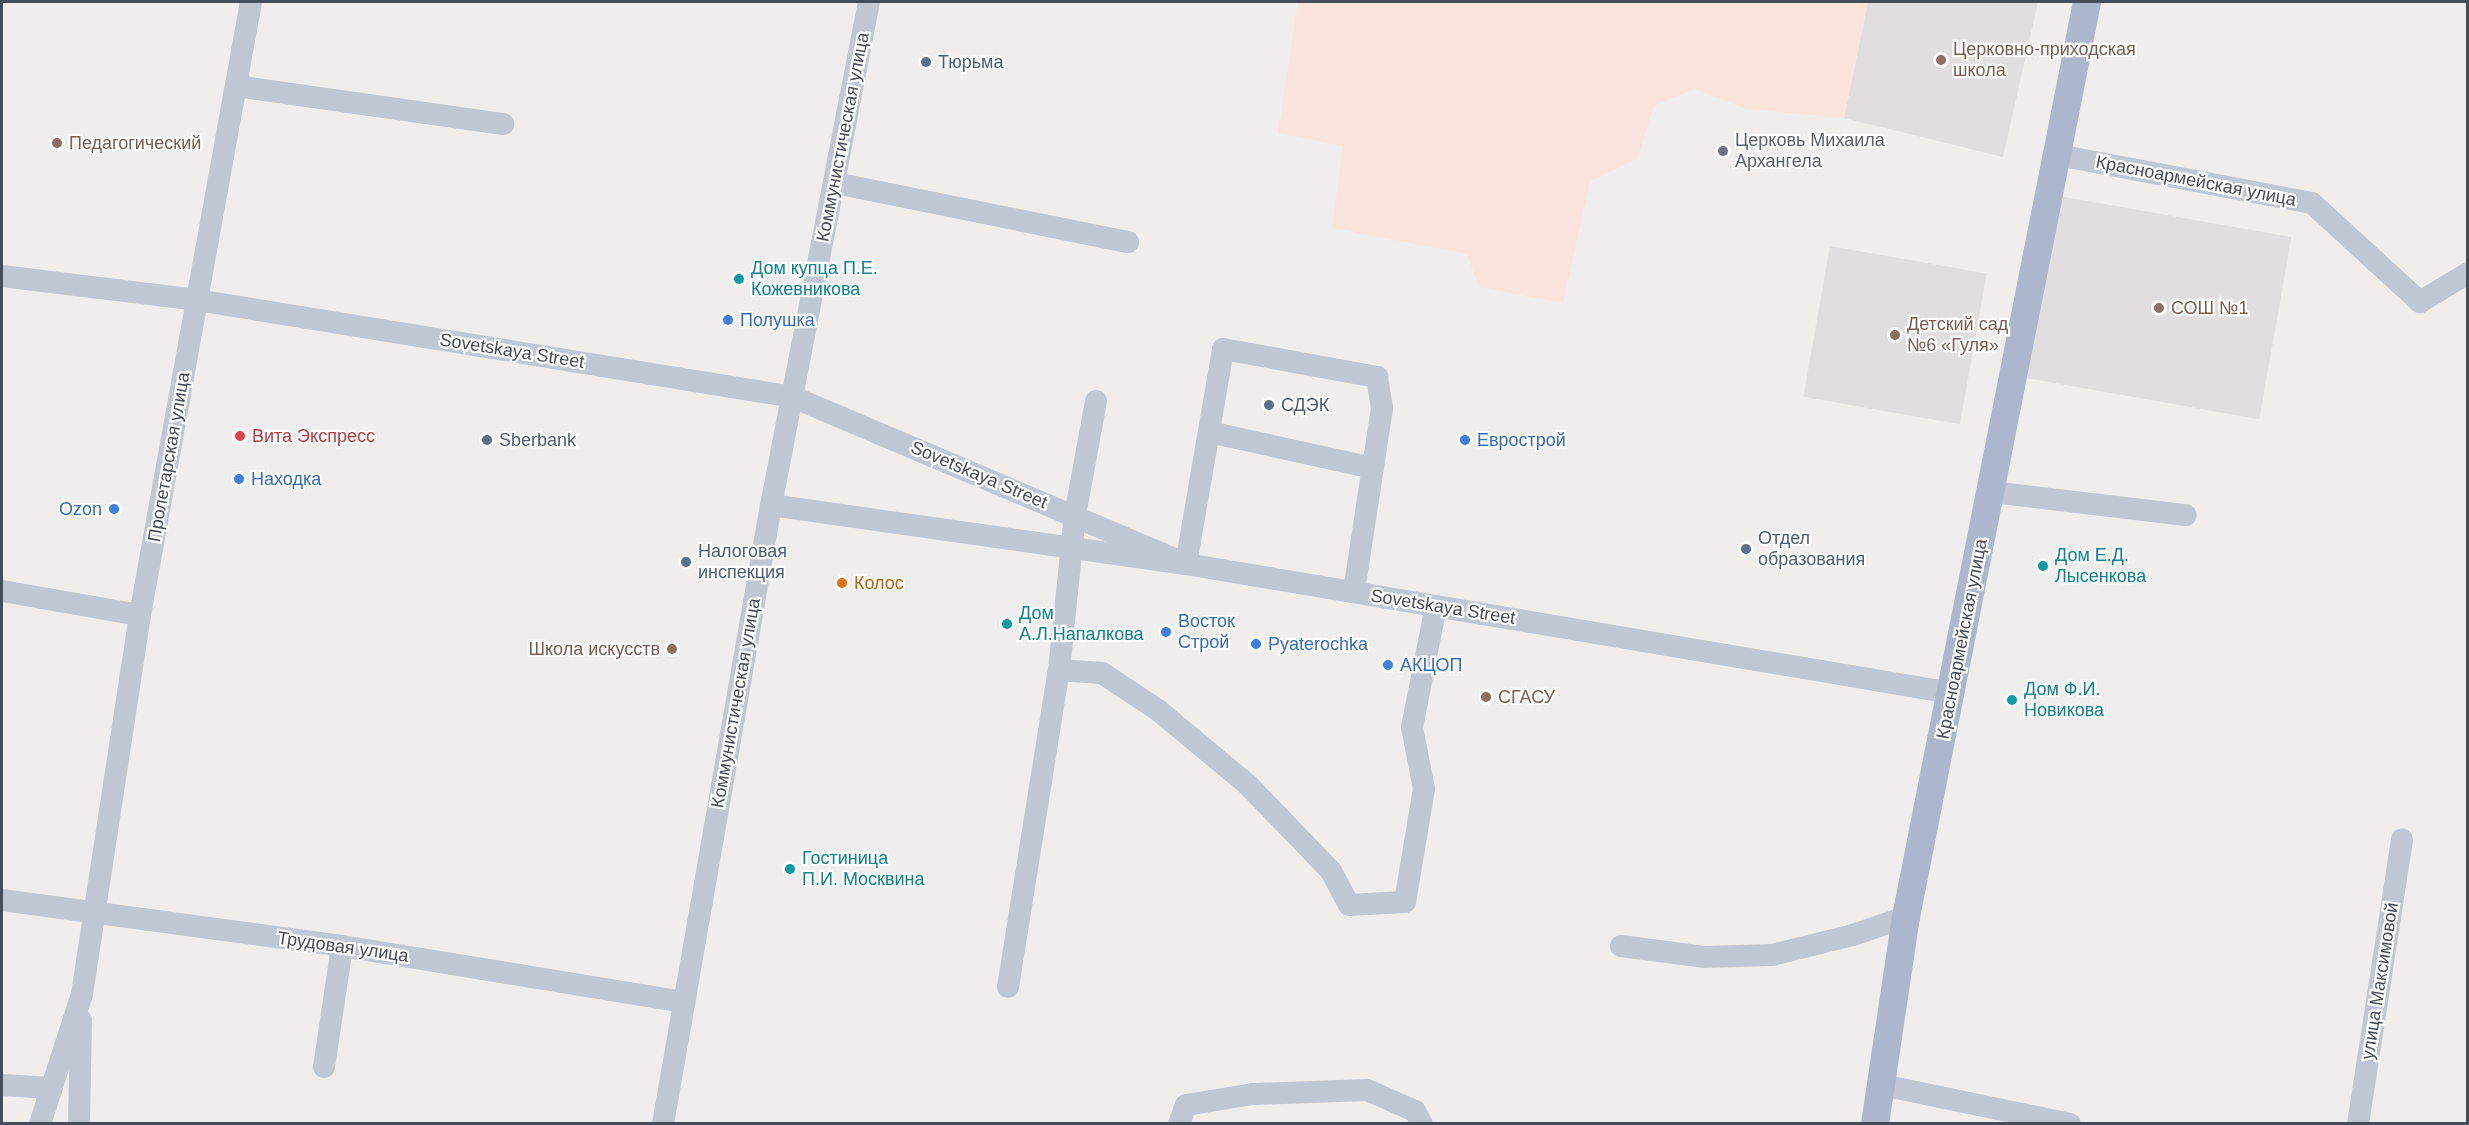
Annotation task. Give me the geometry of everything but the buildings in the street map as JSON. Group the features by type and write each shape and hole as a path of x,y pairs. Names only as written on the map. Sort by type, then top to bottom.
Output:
{"main road":[{"name":"Красноармейская улица","path":"1875,1124 1906,917 1992,492 2087,2"}],"street":[{"name":"Пролетарская улица","path":"82,994 140,615 251,2"},
{"name":"Коммунистическая улица","path":"663,1124 771,505 835,183 868,2"},
{"path":"236,86 503,123"},
{"name":"Красноармейская улица","path":"2058,155 2312,203 2420,302 2468,273"},
{"path":"835,183 1128,242"},
{"name":"Sovetskaya Street","path":"2,276 197,300 793,397 1186,564 1952,693"},
{"path":"771,505 1186,564 1223,349 1377,377 1382,408 1354,592"},
{"path":"1008,987 1059,670 1075,515 1096,401"},
{"path":"1209,432 1373,468"},
{"path":"1992,492 2186,515"},
{"path":"2,591 140,615"},
{"path":"1059,670 1102,673 1158,710 1248,786 1331,871 1349,905 1405,902 1424,789 1412,727 1436,606"},
{"name":"улица Максимовой","path":"2358,1124 2402,839"},
{"name":"Трудовая улица","path":"2,900 342,946 684,1002"},
{"path":"1621,946 1704,957 1772,955 1852,935 1906,917"},
{"path":"324,1067 342,946"},
{"path":"40,1124 82,994"},
{"path":"79,1124 82,994"},
{"path":"2,1085 52,1088"},
{"path":"1882,1085 2070,1124"},
{"path":"1179,1124 1186,1105 1253,1094 1367,1090 1415,1111 1422,1124"}],"shaded area":[{"path":"1298,2 1868,2 1844,118 1747,109 1694,89 1654,106 1637,159 1590,181 1563,303 1479,287 1467,254 1332,228 1343,146 1278,133"},
{"name":"Церковно-приходская школа","path":"1868,2 2038,2 2003,157 1844,118"},
{"name":"СОШ №1","path":"2059,196 2291,237 2259,419 2027,378"},
{"name":"Детский сад №6 «Гуля»","path":"1830,246 1987,274 1960,424 1803,397"}],"place":[{"name":"Церковно-приходская школа","path":"1941,60"},
{"name":"Тюрьма","path":"926,62"},
{"name":"Педагогический","path":"57,143"},
{"name":"Церковь Михаила Архангела","path":"1723,151"},
{"name":"Дом купца П.Е. Кожевникова","path":"739,279"},
{"name":"СОШ №1","path":"2159,308"},
{"name":"Полушка","path":"728,320"},
{"name":"Детский сад №6 «Гуля»","path":"1895,335"},
{"name":"СДЭК","path":"1269,405"},
{"name":"Вита Экспресс","path":"240,436"},
{"name":"Sberbank","path":"487,440"},
{"name":"Еврострой","path":"1465,440"},
{"name":"Находка","path":"239,479"},
{"name":"Ozon","path":"114,509"},
{"name":"Отдел образования","path":"1746,549"},
{"name":"Налоговая инспекция","path":"686,562"},
{"name":"Дом Е.Д. Лысенкова","path":"2043,566"},
{"name":"Колос","path":"842,583"},
{"name":"Дом А.Л.Напалкова","path":"1007,624"},
{"name":"Восток Строй","path":"1166,632"},
{"name":"Pyaterochka","path":"1256,644"},
{"name":"Школа искусств","path":"672,649"},
{"name":"АКЦОП","path":"1388,665"},
{"name":"СГАСУ","path":"1486,697"},
{"name":"Дом Ф.И. Новикова","path":"2012,700"},
{"name":"Гостиница П.И. Москвина","path":"790,869"}]}
